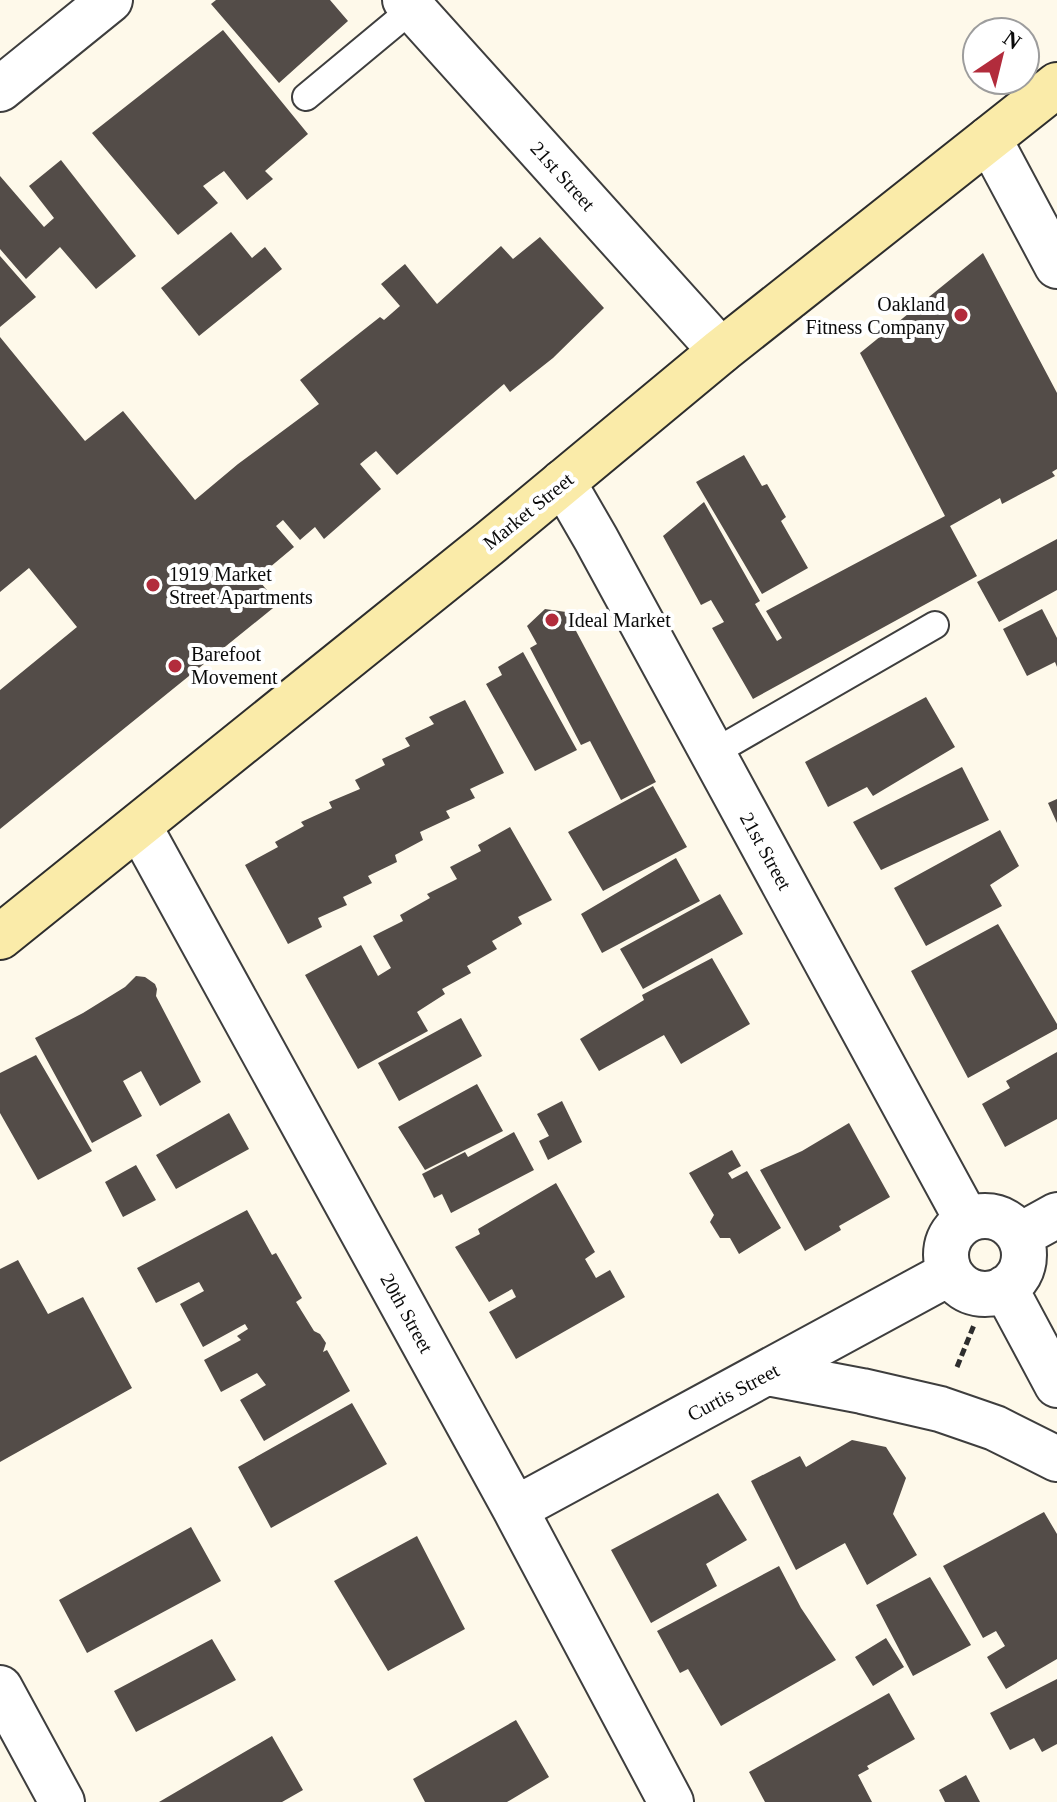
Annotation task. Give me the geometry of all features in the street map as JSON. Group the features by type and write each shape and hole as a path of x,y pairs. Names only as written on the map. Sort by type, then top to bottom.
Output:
{"main road":[{"name":"Market Street","path":"0,937 721,351 1057,85"}],"street":[{"path":"0,89 110,0"},
{"name":"21st Street","path":"408,4 721,351"},
{"path":"989,139 1057,266"},
{"name":"21st Street","path":"563,482 967,1220"},
{"name":"20th Street","path":"139,826 515,1509 671,1802"},
{"path":"978,1285 1016,1279 1023,1265 1024,1250 1019,1236 1009,1224 997,1217 982,1215 967,1220 955,1229 947,1243 946,1258 978,1285 1057,1385"},
{"path":"1019,1236 1057,1215"},
{"name":"Curtis Street","path":"515,1509 767,1373 978,1285"},
{"path":"767,1373 940,1409 995,1428 1057,1459"},
{"path":"0,1688 62,1802"}],"lane":[{"path":"306,97 408,4"},
{"path":"713,753 935,625"}],"path":[{"path":"940,1409 974,1326 978,1285"}],"building":[{"path":"216,0 330,0 348,21 279,83 211,4"},
{"path":"223,30 308,134 265,171 273,179 247,200 224,171 203,186 218,203 178,235 92,133"},
{"path":"61,160 136,256 96,289 60,247 26,279 0,249 0,176 44,227 54,218 29,186"},
{"path":"231,232 252,258 265,247 282,269 199,336 161,288"},
{"path":"540,237 604,308 553,358 510,392 504,384 397,475 376,451 366,459 360,464 381,489 324,539 315,527 300,540 283,520 276,526 294,547 257,578 278,604 0,829 0,690 77,627 29,568 0,592 0,337 85,441 123,411 195,500 319,404 300,380 380,317 384,320 400,306 381,284 405,264 437,304 501,246 513,259"},
{"path":"983,253 1057,393 1057,469 1052,472 1055,476 1002,504 1000,498 950,526 977,576 753,699 712,628 724,622 711,600 701,605 663,536 704,502 760,601 755,604 777,641 782,638 766,611 945,516 860,353"},
{"path":"0,256 36,297 0,327"},
{"path":"744,455 762,486 767,484 786,517 781,521 808,568 762,594 696,482"},
{"path":"1057,539 1057,590 999,622 977,582"},
{"path":"545,609 566,612 656,782 621,800 590,741 581,745 530,648 537,644 527,626"},
{"path":"1042,609 1057,638 1057,667 1055,662 1027,676 1003,629"},
{"path":"523,652 577,750 535,771 486,684 502,675 498,667"},
{"path":"926,697 955,747 873,796 867,787 828,807 805,762"},
{"path":"465,700 504,773 470,789 475,798 446,811 450,818 420,832 423,840 395,855 397,862 368,876 372,883 343,897 347,905 318,918 322,927 288,944 245,865 278,847 275,842 304,826 301,822 332,808 329,802 360,789 355,780 385,765 382,759 410,746 405,738 434,724 429,717"},
{"path":"962,767 989,820 881,870 853,822"},
{"path":"653,786 687,847 603,891 568,832"},
{"path":"1057,799 1057,823 1048,803"},
{"path":"510,827 552,900 518,917 522,924 492,941 497,949 467,966 471,973 442,989 445,994 417,1012 428,1031 358,1069 305,975 361,945 378,976 391,968 373,936 403,921 400,915 430,898 427,894 457,879 450,867 481,851 478,845"},
{"path":"1000,830 1019,866 990,885 1002,906 926,946 894,888"},
{"path":"676,858 700,901 602,953 581,914"},
{"path":"720,894 743,934 643,989 620,949"},
{"path":"998,924 1057,1024 1057,1029 968,1078 911,971"},
{"path":"712,958 750,1024 681,1064 664,1035 599,1071 580,1039 644,1000 642,995"},
{"path":"136,976 145,977 155,984 156,996 201,1082 160,1106 141,1071 123,1081 142,1116 92,1143 35,1038 83,1013 125,987"},
{"path":"461,1018 482,1056 399,1101 378,1063"},
{"path":"1057,1052 1057,1119 1005,1147 982,1104 1010,1088 1006,1081"},
{"path":"36,1055 92,1151 38,1180 0,1113 0,1073"},
{"path":"477,1084 503,1131 425,1170 398,1127"},
{"path":"562,1101 582,1142 548,1160 539,1141 549,1136 537,1114"},
{"path":"229,1113 249,1149 176,1189 156,1155"},
{"path":"849,1123 890,1197 839,1226 841,1230 805,1251 760,1170 802,1151"},
{"path":"514,1132 534,1170 451,1213 442,1194 434,1198 422,1174 465,1152 468,1157"},
{"path":"732,1150 741,1166 728,1173 732,1179 747,1171 781,1228 739,1254 730,1238 720,1238 710,1222 714,1215 689,1173"},
{"path":"136,1165 156,1200 123,1217 105,1182"},
{"path":"556,1183 595,1252 585,1259 596,1278 610,1270 625,1297 516,1359 489,1312 516,1297 512,1289 489,1302 455,1247 480,1234 478,1229"},
{"path":"247,1210 272,1255 276,1253 302,1298 296,1302 314,1331 326,1343 323,1352 327,1350 350,1391 264,1441 240,1400 266,1385 257,1373 221,1392 204,1360 241,1340 237,1336 248,1329 245,1324 203,1347 180,1304 204,1291 199,1282 156,1303 137,1268"},
{"path":"18,1260 48,1314 83,1297 132,1388 0,1462 0,1269"},
{"path":"352,1403 387,1464 271,1528 238,1467"},
{"path":"852,1440 886,1447 906,1478 893,1514 917,1555 867,1585 845,1543 796,1570 751,1481 800,1456 806,1467"},
{"path":"718,1493 747,1540 706,1564 717,1586 651,1623 611,1550"},
{"path":"1044,1512 1057,1534 1057,1659 1006,1689 987,1657 1005,1646 996,1631 983,1638 943,1566"},
{"path":"191,1527 221,1581 87,1653 59,1600"},
{"path":"417,1536 465,1629 388,1671 334,1581"},
{"path":"779,1566 801,1608 836,1660 721,1726 688,1669 680,1673 657,1631"},
{"path":"930,1577 971,1645 913,1676 876,1605"},
{"path":"886,1638 904,1667 873,1686 855,1657"},
{"path":"212,1639 236,1680 136,1732 114,1691"},
{"path":"1057,1679 1057,1744 1042,1752 1034,1738 1010,1750 990,1713"},
{"path":"889,1693 915,1739 867,1766 869,1769 858,1775 872,1802 765,1802 749,1772"},
{"path":"516,1720 549,1777 507,1802 425,1802 413,1779"},
{"path":"272,1736 303,1790 282,1802 159,1802"},
{"path":"966,1775 980,1802 945,1802 939,1790"}],"place":[{"name":"Oakland Fitness Company","path":"961,315"},
{"name":"1919 Market Street Apartments","path":"153,585"},
{"name":"Ideal Market","path":"552,620"},
{"name":"Barefoot Movement","path":"175,666"}]}
